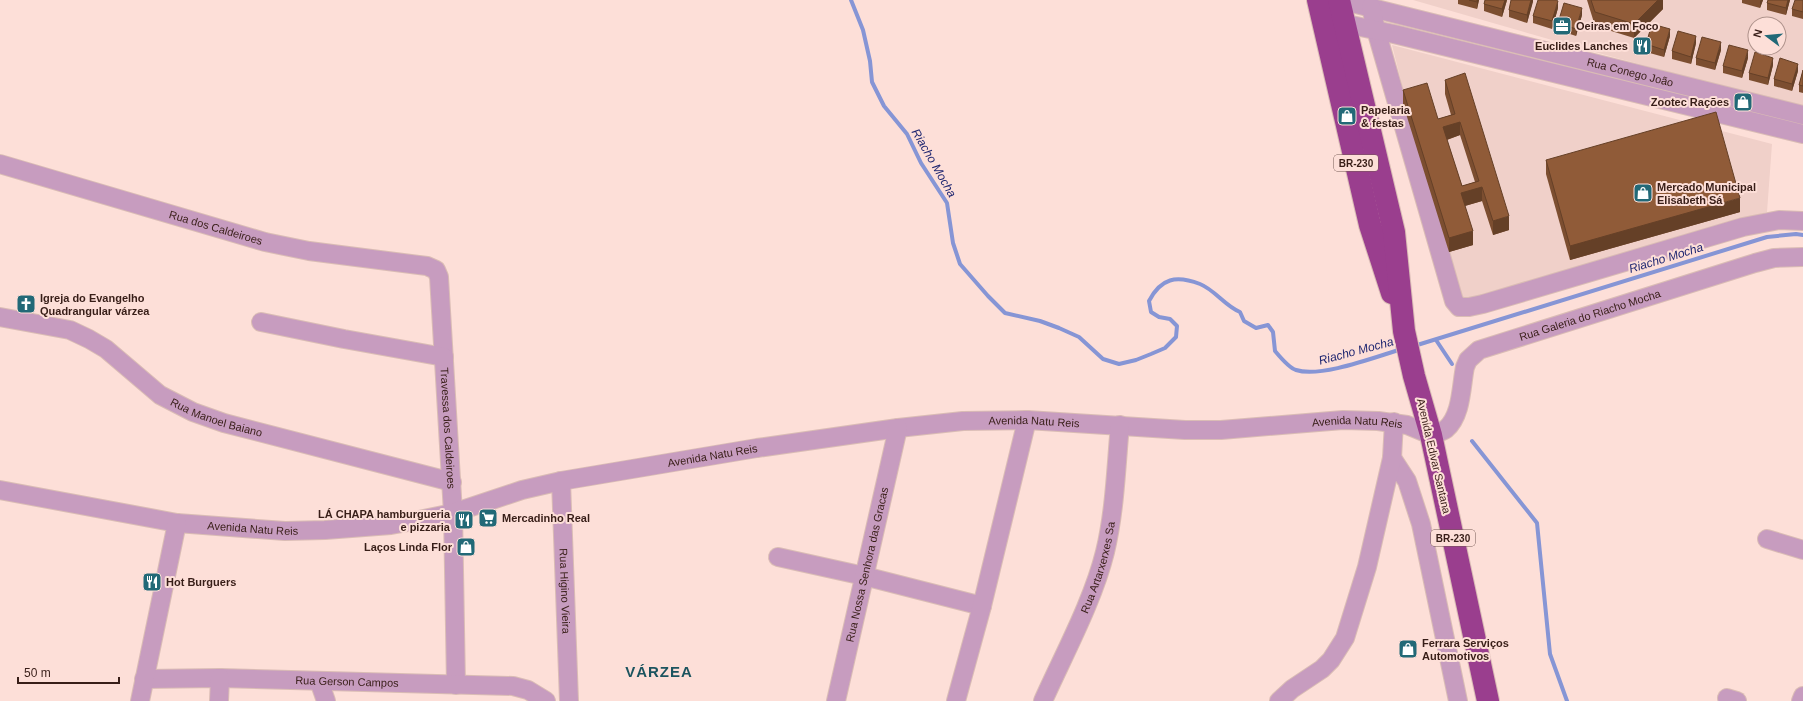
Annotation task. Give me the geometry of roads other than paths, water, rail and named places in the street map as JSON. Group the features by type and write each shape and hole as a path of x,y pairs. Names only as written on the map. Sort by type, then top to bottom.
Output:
{"highway":[{"name":"BR-230","path":"1340,0 1394,232 1403,327"},
{"name":"BR-230","path":"1320,10 1370,225 1403,327"},
{"name":"Avenida Edivar Santana","path":"1403,327 1414,376 1431,434 1488,701"}],"street":[{"name":"Rua Conego João","path":"1340,0 1803,115"},
{"path":"1371,7 1376,30 1454,301 1459,307 1469,307 1483,304 1743,227 1779,220 1803,221"},
{"name":"Rua Conego João","path":"1320,10 1345,23 1803,134"},
{"path":"1600,85 1604,65"},
{"name":"Rua dos Caldeiroes","path":"0,164 265,242 308,251 427,266 436,270"},
{"name":"Rua Galeria do Riacho Mocha","path":"1431,434 1444,430 1451,423 1457,412 1465,367 1468,360 1479,350 1755,263 1774,258 1803,257"},
{"name":"Travessa dos Caldeiroes","path":"436,270 440,277 452,482 456,685"},
{"name":"Rua Manoel Baiano","path":"0,317 70,330 89,339 106,348 160,395 193,412 224,423 452,482"},
{"path":"261,322 444,357"},
{"path":"956,701 982,606 1027,420"},
{"name":"Avenida Natu Reis","path":"0,490 177,523 285,531 317,530 391,525 453,513 522,490 561,481 750,449 898,428 963,421 1027,420 1202,430 1343,420 1407,424 1431,434"},
{"path":"1279,701 1331,660 1345,638 1367,567 1392,458 1394,422"},
{"name":"Rua Artarxerxes Sa","path":"1043,701 1093,590 1105,552 1114,493 1120,425"},
{"name":"Rua Nossa Senhora das Gracas","path":"836,701 898,428"},
{"path":"1392,458 1407,482 1421,524 1458,701"},
{"name":"Rua Higino Vieira","path":"561,481 569,701"},
{"path":"140,701 177,523"},
{"path":"1767,539 1803,550"},
{"path":"778,557 864,576 982,606"},
{"path":"219,701 220,678"},
{"name":"Rua Gerson Campos","path":"144,679 220,678 513,686 528,690 546,701"},
{"path":"319,681 326,701"},
{"path":"1801,701 1803,696"}],"waterway":[{"name":"Riacho Mocha","path":"851,0 863,30 870,61 872,82 884,106 907,134 921,163 947,203 953,243 960,264 1005,313 1040,321 1059,328 1079,337 1103,359 1119,364 1136,360 1165,348 1176,337 1177,326 1170,319 1159,317 1151,312 1149,301 1159,287 1170,280 1176,279 1191,281 1210,290 1240,312 1244,321 1256,328 1268,325 1273,332 1275,351 1288,365 1296,370 1307,372 1333,369 1348,366 1402,349"},
{"name":"Riacho Mocha","path":"1414,346 1767,237 1796,234 1803,235"},
{"path":"1436,340 1452,364"},
{"path":"1472,441 1537,523 1550,654 1567,701"}],"place":[{"name":"Oeiras em Foco","path":"1562,26"},
{"name":"Euclides Lanches","path":"1642,46"},
{"name":"Zootec Rações","path":"1743,102"},
{"name":"Papelaria & festas","path":"1347,116"},
{"name":"Mercado Municipal Elisabeth Sá","path":"1643,193"},
{"name":"Igreja do Evangelho Quadrangular várzea","path":"26,304"},
{"name":"Mercadinho Real","path":"488,518"},
{"name":"LÁ CHAPA hamburgueria e pizzaria","path":"464,520"},
{"name":"Laços Linda Flor","path":"466,547"},
{"name":"Hot Burguers","path":"152,582"},
{"name":"Ferrara Serviços Automotivos","path":"1408,649"}],"district":[{"name":"VÁRZEA","path":"659,672"}]}
